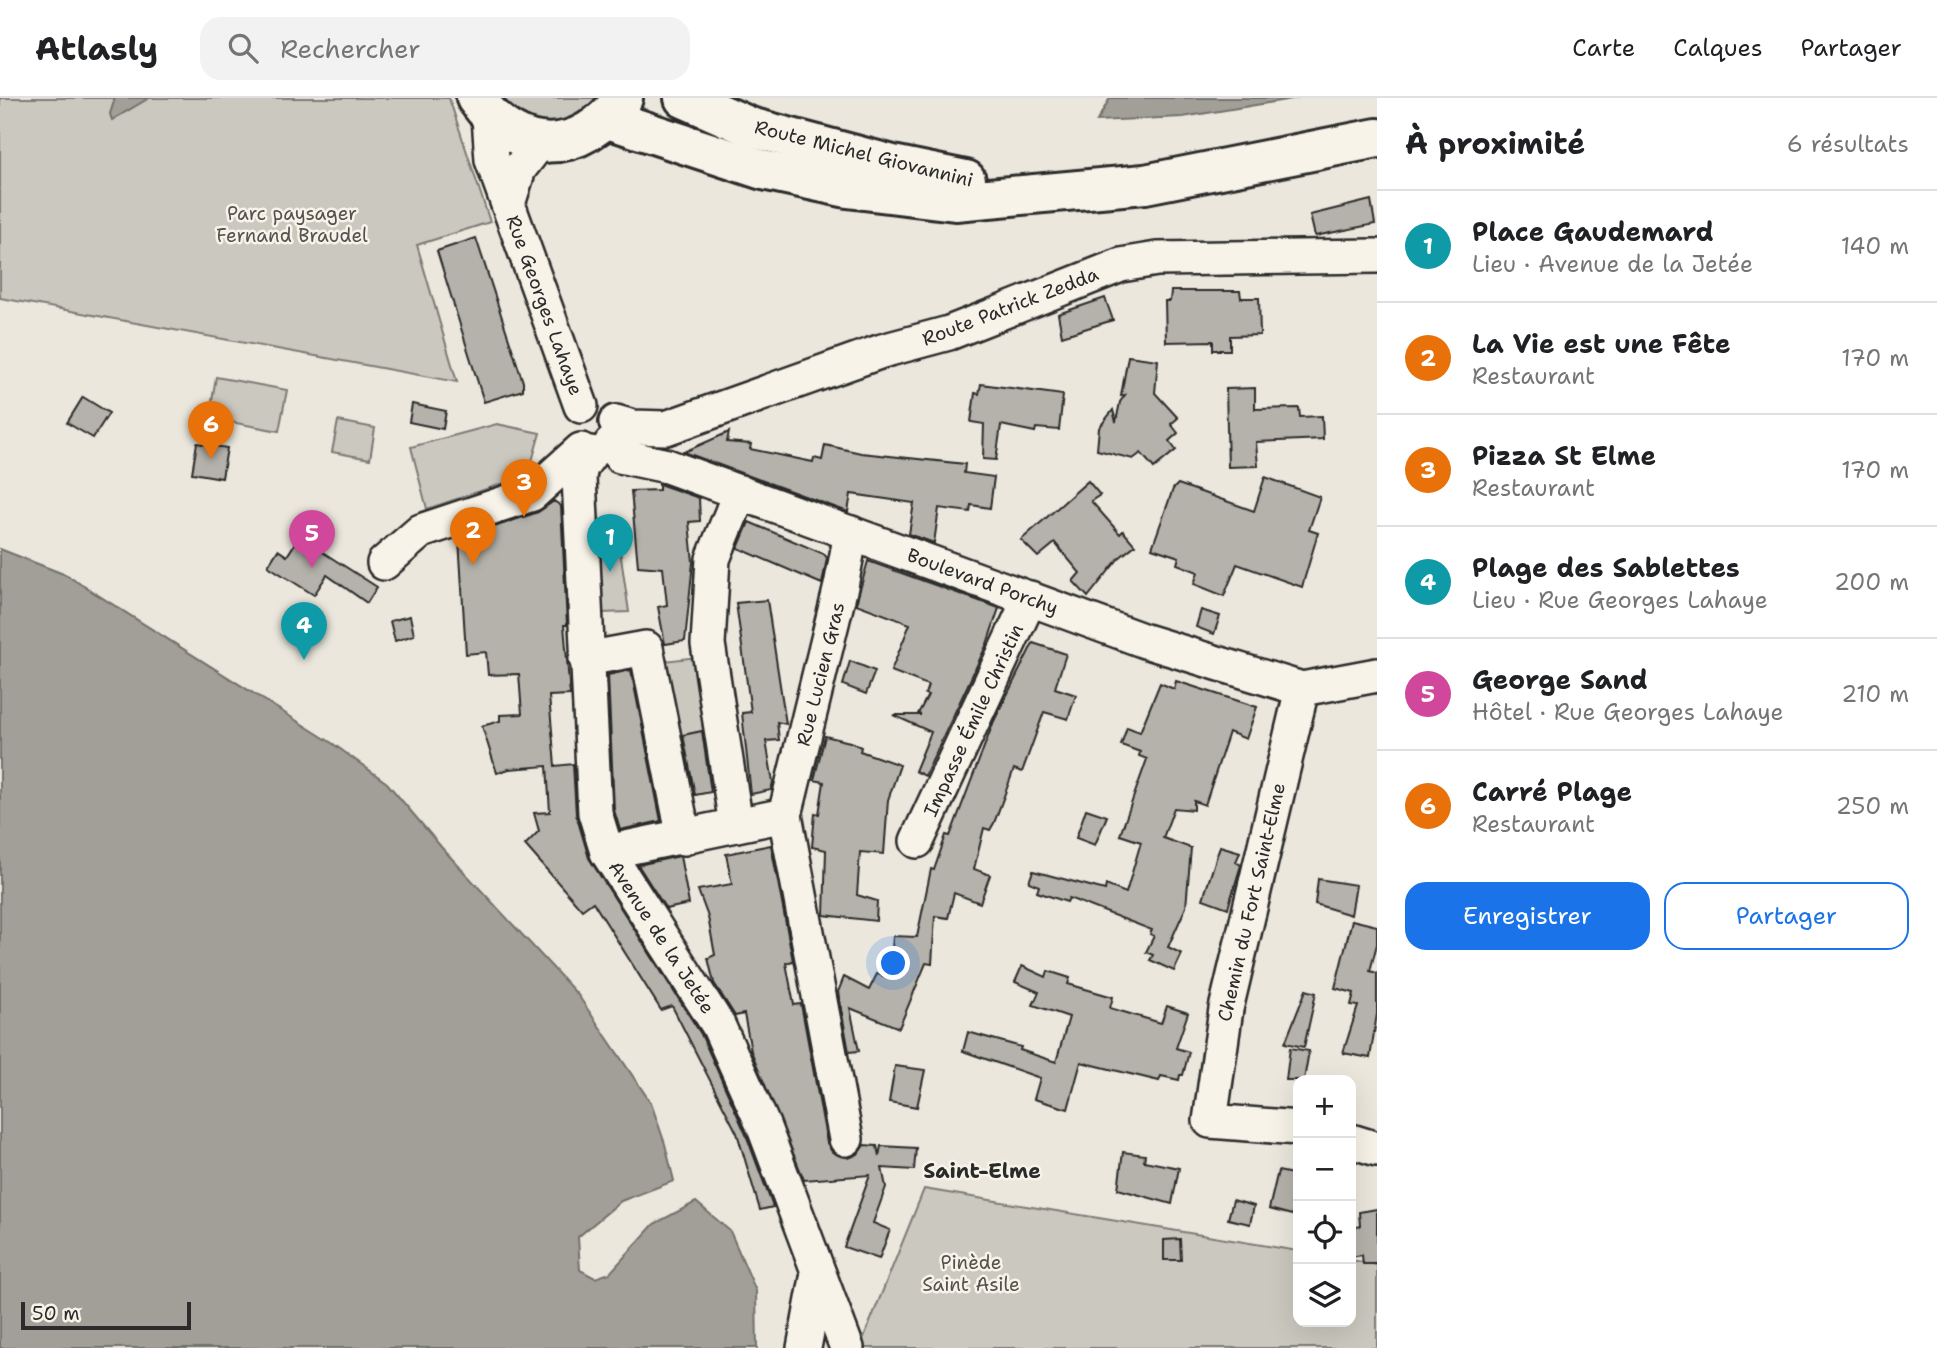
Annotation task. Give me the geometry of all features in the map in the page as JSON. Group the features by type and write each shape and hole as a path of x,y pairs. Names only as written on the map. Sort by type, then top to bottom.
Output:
{"main road":[{"name":"Route Michel Giovannini","path":"684,98 750,127 833,149 954,177 1048,192"},
{"path":"483,107 513,134 540,142 576,137 615,109"},
{"name":"Route Michel Giovannini","path":"615,109 763,170 847,188 955,201 1145,184 1377,138"}],"street":[{"name":"Rue Georges Lahaye","path":"483,107 492,160 581,405"},
{"path":"508,204 519,169 540,142"},
{"name":"Route Patrick Zedda","path":"609,439 666,428 882,351 948,333 1121,265 1157,258 1377,256"},
{"path":"384,564 421,531 532,494 609,439 603,405 581,405"},
{"name":"Boulevard Porchy","path":"581,405 571,414 567,427 571,440 609,439 667,466 1145,641 1302,689"},
{"name":"Avenue de la Jetée","path":"609,439 581,467 579,477 595,813 607,852 719,1025 763,1125 841,1334"},
{"path":"736,825 708,644 713,559 740,492"},
{"name":"Rue Lucien Gras","path":"785,815 851,533"},
{"name":"Impasse Émile Christin","path":"917,841 1030,598"},
{"path":"586,659 646,648 684,838"},
{"path":"1302,689 1377,675"},
{"name":"Chemin du Fort Saint-Elme","path":"1293,1128 1210,1121 1210,1117 1226,1009 1302,689"},
{"path":"607,852 785,815 845,1139"},
{"path":"1356,1143 1377,1149"},
{"path":"804,1348 818,1271"}],"green space":[{"name":"Parc paysager Fernand Braudel","path":"0,98 449,98 490,222 417,245 457,382 0,298"},
{"path":"476,98 623,98 565,141"},
{"path":"216,377 287,390 279,431 209,418"},
{"path":"338,421 375,428 370,459 332,452"},
{"path":"497,424 540,433 528,475 427,509 411,447"},
{"path":"617,530 629,612 602,613 598,531"},
{"path":"697,657 703,731 669,738 656,662"},
{"name":"Pinède Saint Asile","path":"924,1189 1293,1250 1293,1327 1356,1327 1356,1261 1377,1265 1377,1348 865,1348 862,1342"}],"shaded area":[{"path":"115,98 149,98 112,120 110,114"},
{"path":"1110,98 1298,98 1183,117 1097,121"},
{"path":"0,549 66,575 332,743 387,783 442,848 578,995 651,1103 674,1181 621,1201 578,1237 580,1270 595,1278 610,1273 654,1224 696,1202 730,1231 756,1291 757,1348 0,1348"}],"building":[{"path":"1371,200 1375,224 1315,236 1310,215"},
{"path":"476,238 523,382 523,390 484,402 437,251"},
{"path":"1171,291 1240,291 1241,298 1259,298 1260,335 1230,336 1230,350 1213,350 1213,341 1166,342 1165,301 1170,301"},
{"path":"1105,298 1113,320 1062,336 1058,314"},
{"path":"1128,356 1158,360 1155,393 1178,418 1171,424 1178,433 1169,441 1176,450 1154,468 1141,453 1133,459 1097,450 1099,428 1113,410 1116,422 1120,402 1125,395 1121,396"},
{"path":"981,384 1063,395 1059,430 1036,428 1035,432 1001,425 996,460 983,459 984,424 971,422 975,393 979,394"},
{"path":"1255,388 1255,409 1299,408 1300,417 1322,416 1323,439 1256,442 1258,466 1228,467 1226,389"},
{"path":"83,397 109,413 93,438 67,423"},
{"path":"412,404 446,411 443,429 409,422"},
{"path":"729,432 727,442 751,444 750,449 813,462 814,458 822,460 825,445 861,453 965,464 964,473 994,477 990,508 971,505 970,512 939,508 934,543 909,534 914,503 851,494 848,512 684,452"},
{"path":"197,443 227,448 222,478 192,473"},
{"path":"1265,477 1320,497 1309,530 1318,533 1302,587 1237,564 1224,596 1194,584 1198,572 1177,564 1179,557 1152,548 1173,489 1178,484 1254,511"},
{"path":"1088,481 1100,495 1091,501 1120,534 1123,531 1135,545 1119,558 1088,597 1073,581 1080,573 1055,543 1038,557 1021,540"},
{"path":"659,484 699,498 700,521 689,522 693,562 685,641 665,644 658,607 667,605 663,568 638,566 631,491 659,490"},
{"path":"554,501 561,506 567,625 564,625 570,695 549,696 555,766 573,764 576,814 589,858 701,1034 745,1132 773,1207 760,1210 737,1133 672,1006 661,1010 593,902 582,910 525,845 539,831 534,813 550,812 547,766 509,769 497,773 482,726 500,721 500,715 522,714 519,674 488,675 486,652 466,654 459,539 538,512"},
{"path":"749,522 824,554 827,558 822,584 738,548"},
{"path":"299,537 377,587 367,603 327,575 314,595 268,566 278,550 287,556"},
{"path":"868,561 999,608 987,644 925,776 915,771 931,732 893,715 921,715 918,714 928,695 925,694 928,685 891,671 910,624 856,604"},
{"path":"767,600 786,724 777,722 779,740 766,741 773,782 771,790 751,794 742,713 751,712 736,603"},
{"path":"1201,610 1220,616 1214,634 1196,627"},
{"path":"410,616 414,635 395,641 390,621"},
{"path":"1033,643 1066,654 1055,688 1076,695 1068,719 1044,712 1022,772 1014,769 994,823 990,830 984,828 974,869 990,875 980,903 954,893 948,918 935,916 932,964 926,963 899,1028 850,1008 859,1051 849,1052 838,992 844,977 869,990 877,974 890,978 893,936 917,937 931,869 934,870 946,835 950,836 994,721"},
{"path":"850,661 875,671 866,694 843,685"},
{"path":"631,670 661,821 620,830 614,810 608,675"},
{"path":"1176,681 1257,707 1246,739 1229,732 1205,805 1194,801 1194,810 1174,808 1163,838 1191,848 1186,907 1168,947 1182,954 1174,971 1150,960 1153,955 1146,952 1154,936 1150,934 1152,930 1069,898 1067,902 1037,892 1039,886 1029,882 1033,871 1105,890 1106,885 1126,893 1141,842 1120,835 1147,759 1139,756 1140,752 1121,745 1127,727 1140,732 1160,683 1174,689"},
{"path":"702,731 711,792 695,795 683,735"},
{"path":"825,736 850,742 861,747 860,751 900,765 888,800 884,854 860,852 857,895 877,901 876,921 824,915 826,850 812,847 815,813 819,814 824,782 814,780"},
{"path":"1086,809 1107,816 1095,845 1076,838"},
{"path":"771,845 793,961 786,963 794,1005 801,1004 827,1143 832,1152 849,1158 858,1154 864,1145 877,1146 879,1156 881,1146 916,1148 914,1170 882,1168 886,1187 873,1223 890,1230 879,1259 844,1247 870,1175 804,1180 751,1051 744,1014 735,1016 714,983 708,958 715,955 708,917 698,890 732,884 726,854"},
{"path":"1220,846 1240,852 1236,862 1241,865 1228,908 1203,899"},
{"path":"680,856 689,904 666,909 638,865"},
{"path":"1318,879 1356,885 1351,915 1315,904"},
{"path":"1352,920 1377,926 1377,944 1370,971 1377,973 1377,1014 1370,1058 1343,1053 1358,1006 1351,1005 1354,993 1335,988"},
{"path":"1022,966 1046,977 1048,971 1070,978 1068,984 1113,997 1110,1008 1161,1023 1167,1006 1188,1013 1176,1048 1189,1052 1183,1075 1180,1075 1179,1080 1161,1076 1159,1081 1081,1062 1068,1109 1034,1099 1040,1078 963,1051 968,1032 1021,1047 1020,1050 1056,1062 1069,1017 1033,1005 1039,992 1015,982"},
{"path":"1306,990 1316,993 1304,1047 1285,1043"},
{"path":"1290,1048 1309,1051 1305,1075 1293,1075 1293,1080 1286,1080"},
{"path":"895,1066 925,1070 917,1107 889,1102"},
{"path":"1123,1152 1145,1155 1144,1161 1179,1168 1172,1204 1118,1189"},
{"path":"1278,1171 1293,1174 1292,1215 1269,1209"},
{"path":"1233,1200 1254,1206 1250,1224 1228,1219"},
{"path":"1377,1209 1377,1264 1363,1264 1362,1255 1356,1256 1359,1212"},
{"path":"1180,1239 1181,1260 1164,1260 1164,1240"}],"place":[{"name":"Carré Plage","path":"211,459"},
{"name":"Pizza St Elme","path":"524,517"},
{"name":"La Vie est une Fête","path":"473,565"},
{"name":"George Sand","path":"312,568"},
{"name":"Place Gaudemard","path":"610,572"},
{"name":"Plage des Sablettes","path":"304,660"}],"district":[{"name":"Saint-Elme","path":"982,1171"}]}
